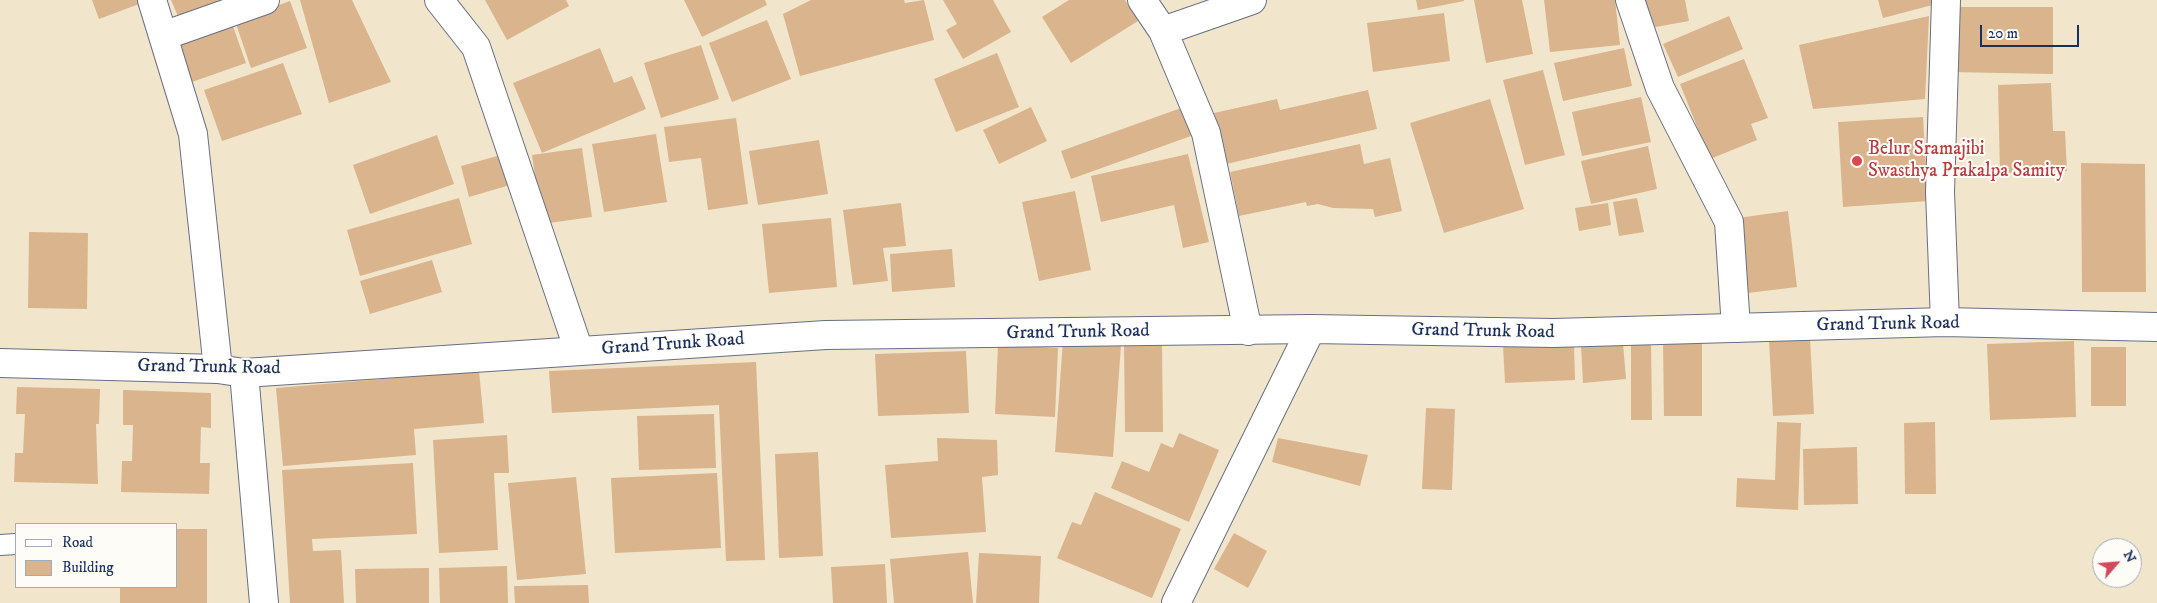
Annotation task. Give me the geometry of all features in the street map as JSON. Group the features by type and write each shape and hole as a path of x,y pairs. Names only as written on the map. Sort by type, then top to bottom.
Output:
{"street":[{"path":"152,0 193,134 231,371 264,603"},
{"path":"163,36 265,0"},
{"path":"439,0 476,47 579,351"},
{"path":"1142,0 1164,31 1206,133 1248,331"},
{"path":"1164,31 1252,0"},
{"path":"1630,0 1660,88 1729,222 1736,328"},
{"path":"1945,322 1940,192 1946,0"},
{"name":"Grand Trunk Road","path":"0,363 231,371 826,335 1312,329 1554,333 1945,322 2157,327"},
{"path":"1176,603 1312,329"}],"lane":[{"path":"0,545 15,544"}],"building":[{"path":"92,0 137,0 139,4 99,19"},
{"path":"171,0 248,0 183,28"},
{"path":"300,0 352,0 391,82 329,103"},
{"path":"485,0 566,0 569,6 507,40"},
{"path":"684,0 765,0 767,5 702,37"},
{"path":"811,0 904,0 905,3 924,0 934,40 800,76 783,14"},
{"path":"943,0 993,0 1011,32 963,59 946,30 957,24"},
{"path":"1069,0 1125,0 1138,21 1071,63 1042,17"},
{"path":"1416,0 1464,0 1464,1 1418,10"},
{"path":"1474,0 1522,0 1533,54 1486,63"},
{"path":"1544,0 1615,0 1620,45 1550,52"},
{"path":"1644,0 1685,0 1689,21 1650,28"},
{"path":"1878,0 1943,0 1944,2 1883,18"},
{"path":"290,1 307,48 251,68 235,21"},
{"path":"1950,7 2053,7 2053,74 1949,72"},
{"path":"1444,13 1450,61 1373,72 1367,23"},
{"path":"1729,16 1743,49 1678,77 1663,44"},
{"path":"1929,16 1925,99 1813,109 1799,45"},
{"path":"230,18 246,63 192,82 176,37"},
{"path":"767,20 791,79 732,102 709,43"},
{"path":"701,45 719,99 661,118 644,63"},
{"path":"600,48 614,83 632,76 646,109 542,153 513,83"},
{"path":"1624,48 1632,86 1563,101 1554,63"},
{"path":"997,53 1019,107 956,132 934,79"},
{"path":"1744,59 1768,118 1751,124 1757,140 1710,159 1680,84"},
{"path":"283,63 302,114 222,141 204,90"},
{"path":"1543,70 1565,155 1525,165 1503,80"},
{"path":"2051,83 2053,131 2065,131 2067,171 2000,173 1998,85"},
{"path":"1368,90 1377,129 1226,164 1214,113 1277,99 1280,110"},
{"path":"1641,97 1651,142 1582,156 1572,112"},
{"path":"1490,99 1524,209 1444,233 1410,123"},
{"path":"1031,107 1047,141 999,164 983,130"},
{"path":"1181,108 1191,136 1071,179 1061,151"},
{"path":"1923,117 1928,201 1843,207 1838,122"},
{"path":"736,118 748,204 708,210 701,158 669,162 664,127"},
{"path":"656,134 667,202 604,212 592,144"},
{"path":"437,135 454,184 370,214 353,165"},
{"path":"819,140 828,194 758,205 749,151"},
{"path":"1360,144 1364,164 1390,158 1402,211 1375,217 1373,209 1333,208 1318,204 1307,206 1306,202 1239,216 1230,172"},
{"path":"1648,146 1657,189 1591,204 1581,161"},
{"path":"582,148 592,217 542,224 532,155"},
{"path":"508,153 517,183 469,197 461,166"},
{"path":"1188,154 1209,242 1183,248 1174,205 1101,222 1091,176"},
{"path":"2081,163 2145,164 2146,292 2082,292"},
{"path":"1075,191 1091,270 1039,281 1022,202"},
{"path":"459,198 472,244 360,276 347,230"},
{"path":"1637,198 1644,232 1619,236 1613,202"},
{"path":"901,203 906,246 883,248 888,281 853,285 843,210"},
{"path":"1608,203 1611,225 1579,231 1575,208"},
{"path":"1788,211 1797,287 1748,293 1738,218"},
{"path":"831,218 837,287 769,293 762,224"},
{"path":"29,232 88,233 87,309 28,308"},
{"path":"952,249 955,287 892,292 890,254"},
{"path":"432,260 442,292 370,314 360,281"},
{"path":"1631,337 1651,338 1652,420 1631,420"},
{"path":"1810,338 1814,414 1773,416 1769,340"},
{"path":"1663,339 1702,339 1702,416 1664,416"},
{"path":"1063,340 1121,345 1113,457 1055,452"},
{"path":"2074,341 2076,417 1990,420 1987,344"},
{"path":"1124,343 1162,343 1163,432 1125,432"},
{"path":"1623,343 1626,379 1583,383 1581,346"},
{"path":"1574,344 1575,380 1505,383 1503,346"},
{"path":"998,345 1058,348 1055,417 995,414"},
{"path":"2091,347 2126,347 2126,406 2091,406"},
{"path":"966,351 969,413 878,416 875,354"},
{"path":"756,362 765,560 726,561 719,405 552,413 549,371"},
{"path":"479,371 484,423 414,429 416,455 283,466 276,388"},
{"path":"17,387 100,389 99,424 96,424 98,484 14,482 15,453 23,453 25,414 16,414"},
{"path":"123,390 211,393 211,428 201,427 200,463 210,463 209,494 121,492 122,461 132,461 133,425 123,425"},
{"path":"1426,408 1455,409 1452,490 1422,489"},
{"path":"714,414 716,468 639,470 637,416"},
{"path":"1777,422 1801,423 1798,510 1736,507 1737,478 1775,480"},
{"path":"1935,422 1936,494 1905,494 1904,423"},
{"path":"1179,433 1219,450 1189,522 1111,488 1122,461 1149,472 1161,443 1173,448"},
{"path":"507,435 509,473 494,473 498,550 439,553 433,440"},
{"path":"937,438 997,440 998,475 982,477 986,532 891,538 885,465 938,461"},
{"path":"1278,438 1368,455 1360,486 1272,462"},
{"path":"1857,447 1858,504 1804,505 1803,449"},
{"path":"818,452 823,556 779,558 775,454"},
{"path":"413,463 417,534 312,539 313,551 341,550 344,603 290,603 282,470"},
{"path":"717,473 721,548 615,553 611,478"},
{"path":"576,477 586,574 517,580 508,483"},
{"path":"1095,492 1181,529 1152,598 1057,558 1072,522 1081,525"},
{"path":"178,529 207,529 207,603 120,603 120,588 178,588"},
{"path":"1234,533 1267,551 1248,588 1214,569"},
{"path":"968,552 973,603 894,603 890,559"},
{"path":"979,553 1041,556 1039,603 976,603"},
{"path":"885,564 887,603 833,603 831,567"},
{"path":"507,566 508,603 440,603 439,568"},
{"path":"429,568 429,603 356,603 355,569"},
{"path":"588,585 589,603 515,603 514,586"}],"place":[{"name":"Belur Sramajibi Swasthya Prakalpa Samity","path":"1857,161"}]}
